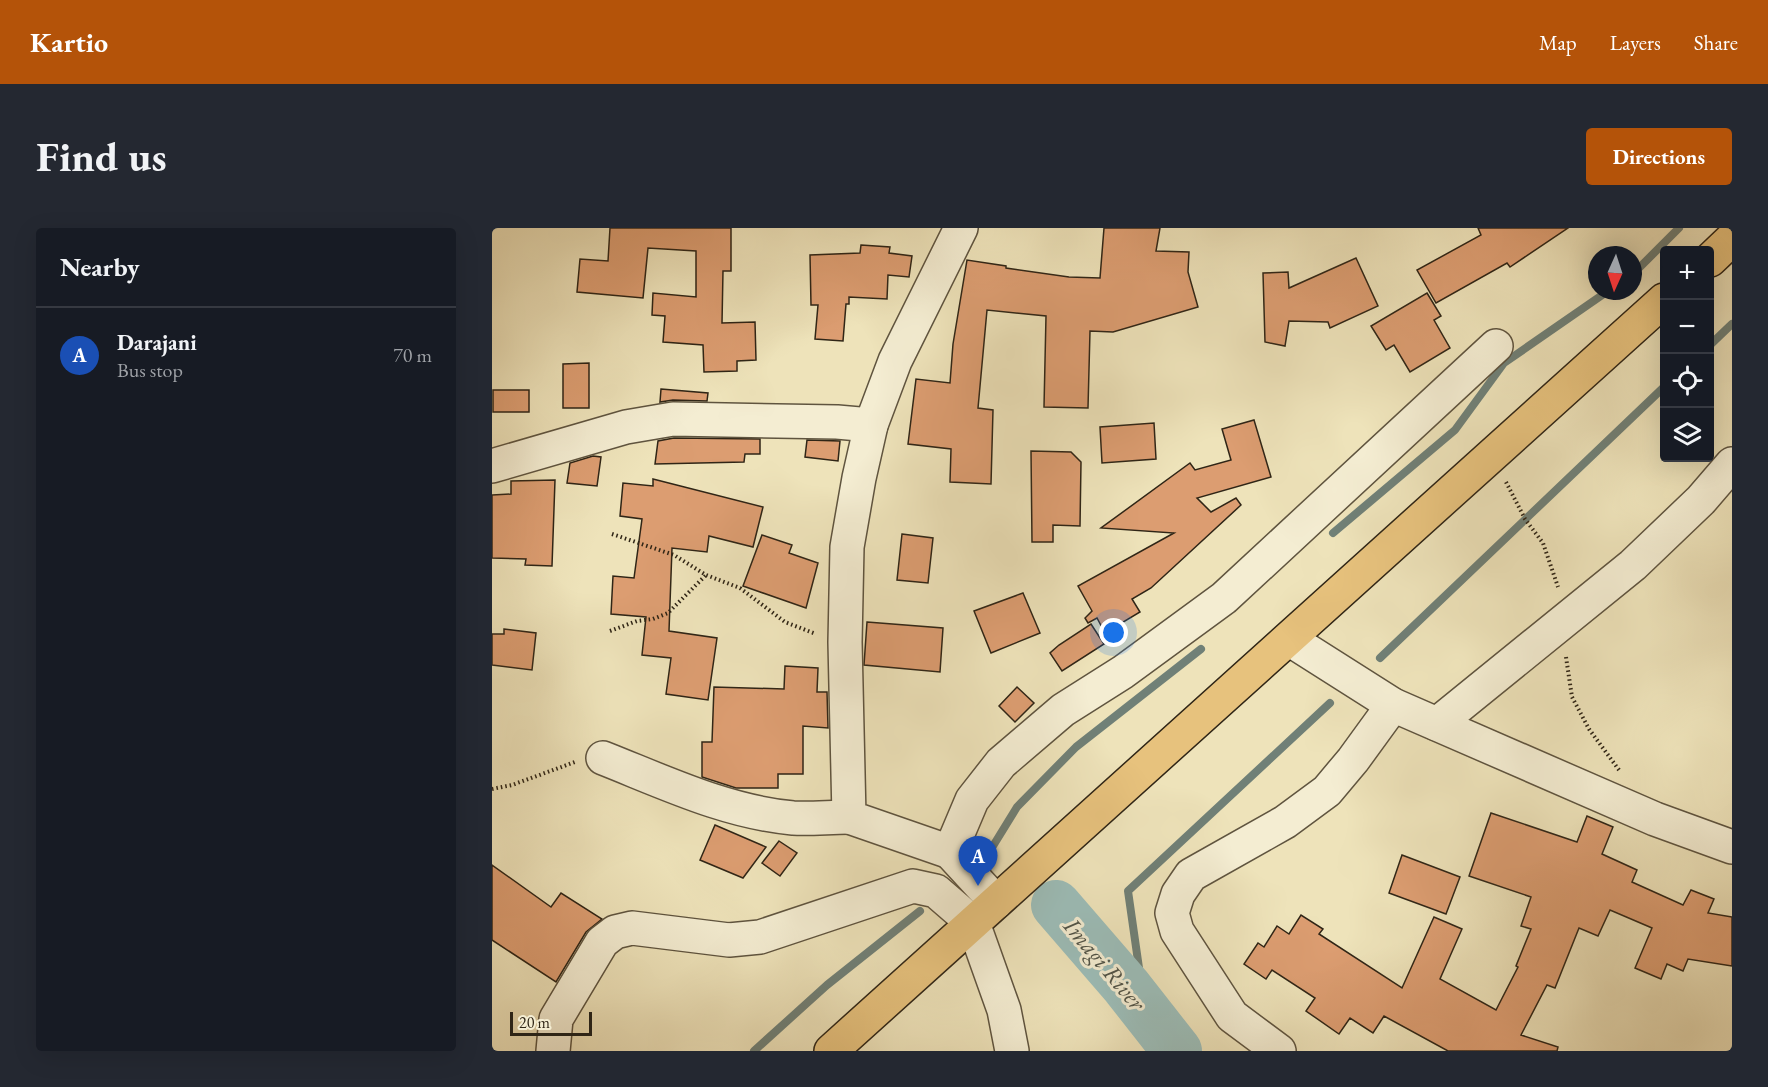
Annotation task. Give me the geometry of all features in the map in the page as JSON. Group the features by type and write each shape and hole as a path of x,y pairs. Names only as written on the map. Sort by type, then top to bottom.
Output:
{"highway":[{"path":"1714,256 1732,239"},
{"path":"831,1051 1660,305"}],"street":[{"path":"849,817 845,642 847,546 859,478 871,425 895,361 961,228"},
{"path":"950,852 972,800 1001,763 1063,710 1123,672 1224,598 1496,346"},
{"path":"492,466 626,427 673,419 837,422 871,425"},
{"path":"1437,724 1633,566 1701,500 1732,464"},
{"path":"1289,639 1393,705 1655,819 1732,847"},
{"path":"1279,1051 1232,1016 1178,931 1172,913 1178,894 1191,875 1286,822 1327,790 1353,760 1393,705"},
{"path":"603,758 697,795 753,812 794,818 849,817 950,852 985,913 1012,1051"},
{"path":"553,1051 556,1019 602,942 615,932 632,928 729,939 760,937 913,886 936,891 985,913"}],"path":[{"path":"1494,454 1515,502 1543,543 1558,583 1572,697 1589,729 1622,774"},
{"path":"612,534 674,555 706,575 740,588 785,622 814,634 845,642"},
{"path":"610,631 668,613 706,575"},
{"path":"492,789 512,785 570,762 603,758"}],"building":[{"path":"610,228 731,228 731,271 723,271 722,323 755,322 756,360 737,361 737,371 704,372 703,345 663,342 665,316 652,315 653,293 696,297 696,251 648,248 643,298 577,292 580,259 608,261"},
{"path":"1104,228 1160,228 1156,251 1189,252 1188,272 1198,307 1113,332 1090,331 1088,408 1044,407 1046,316 987,310 978,408 993,410 991,484 950,482 951,449 908,444 916,379 950,383 953,344 967,260 1069,277 1100,278"},
{"path":"1478,228 1568,228 1510,267 1507,263 1436,303 1417,270 1481,235"},
{"path":"861,245 890,247 889,253 912,256 909,277 888,275 887,299 849,297 849,304 846,304 843,341 815,339 818,305 811,305 810,255 860,253"},
{"path":"1356,258 1378,306 1330,328 1328,322 1289,321 1285,346 1265,342 1263,273 1288,272 1289,288"},
{"path":"1427,293 1441,316 1434,320 1450,348 1410,372 1394,345 1386,350 1371,326"},
{"path":"589,363 589,408 563,408 563,364"},
{"path":"661,389 708,393 707,401 660,402"},
{"path":"493,390 529,390 529,412 493,412"},
{"path":"1254,420 1271,477 1197,498 1211,512 1236,498 1241,505 1151,588 1132,599 1140,612 1105,633 1097,618 1088,623 1085,618 1092,611 1078,586 1174,533 1101,528 1190,463 1195,470 1231,460 1222,429"},
{"path":"1154,423 1156,459 1102,463 1100,427"},
{"path":"674,438 760,439 760,454 745,454 744,462 655,464 658,441"},
{"path":"807,440 840,441 838,461 805,457"},
{"path":"1031,451 1071,452 1081,462 1080,526 1053,525 1053,542 1032,542"},
{"path":"593,456 601,457 597,486 567,483 570,463"},
{"path":"653,479 763,507 753,547 709,536 707,552 672,548 669,631 717,638 708,700 666,694 671,658 642,655 646,617 611,614 613,576 634,578 642,519 620,516 623,483 653,486"},
{"path":"555,480 552,566 525,565 526,559 492,558 492,495 511,494 511,481"},
{"path":"902,534 933,538 928,583 897,580"},
{"path":"762,535 792,545 789,553 818,563 806,608 743,586"},
{"path":"1023,593 1040,633 991,653 974,611"},
{"path":"867,622 943,628 940,672 864,665"},
{"path":"1091,624 1104,644 1062,671 1050,653"},
{"path":"504,629 536,633 532,670 492,665 492,634 504,634"},
{"path":"785,666 818,668 817,692 827,692 828,728 803,726 803,774 778,774 778,788 736,788 702,777 702,742 712,742 714,687 784,689"},
{"path":"1017,687 1034,703 1015,722 999,706"},
{"path":"1491,813 1577,842 1587,816 1613,827 1602,854 1637,870 1632,882 1683,905 1691,890 1714,899 1708,913 1732,917 1732,966 1688,959 1683,971 1667,964 1661,979 1635,968 1652,928 1610,910 1598,936 1579,928 1555,988 1547,985 1521,1035 1558,1047 1557,1051 1448,1051 1384,1016 1373,1033 1350,1018 1339,1034 1306,1011 1315,998 1272,970 1266,979 1244,964 1258,943 1264,947 1277,926 1289,934 1301,915 1323,929 1319,934 1402,988 1434,917 1462,929 1440,979 1496,1010 1518,967 1516,966 1531,929 1521,926 1531,897 1469,876"},
{"path":"715,825 766,847 743,878 700,860"},
{"path":"779,841 797,853 780,876 762,863"},
{"path":"1402,855 1460,877 1446,914 1389,893"},
{"path":"492,865 551,907 561,893 602,919 586,932 556,982 492,940"}],"waterway":[{"path":"1642,265 1679,228"},
{"path":"1333,533 1455,430 1504,363 1595,300"},
{"path":"1714,341 1732,324"},
{"path":"1380,658 1660,391"},
{"path":"978,854 993,846 1017,807 1076,747 1201,649"},
{"path":"1126,986 1140,975 1128,891 1330,703"},
{"name":"Imagi River","path":"1056,905 1126,986 1177,1051"},
{"path":"754,1051 827,985 920,911"}],"place":[{"name":"Darajani","path":"978,886"}]}
